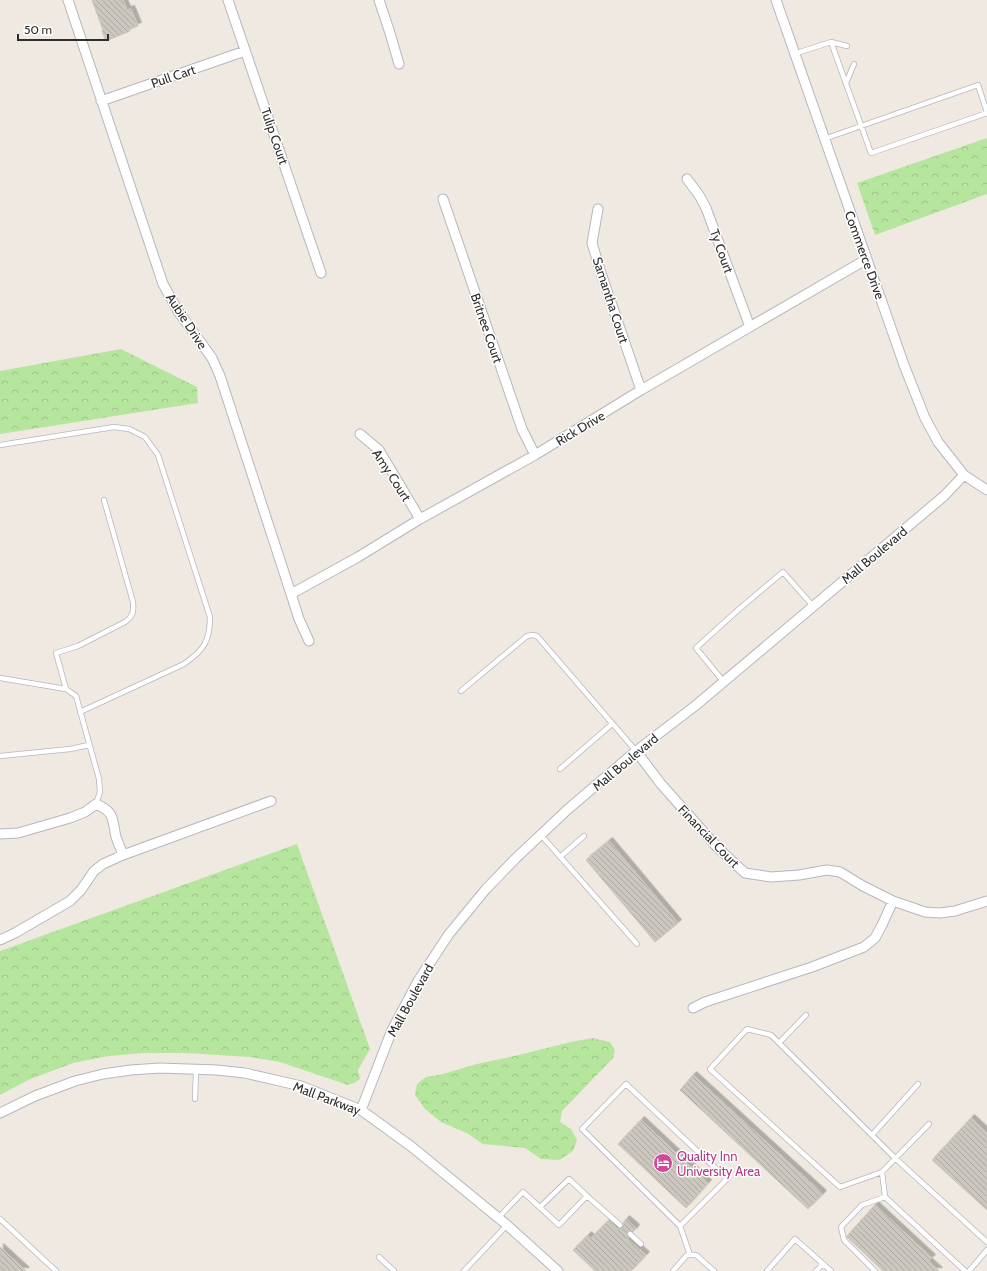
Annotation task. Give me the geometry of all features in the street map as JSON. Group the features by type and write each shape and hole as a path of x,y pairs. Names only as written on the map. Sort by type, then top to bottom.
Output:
{"street":[{"name":"Aubie Drive","path":"68,0 163,284 178,311 212,358 220,376 299,619 309,641"},
{"name":"Tulip Court","path":"228,0 321,273"},
{"path":"379,0 399,64"},
{"name":"Commerce Drive","path":"776,0 904,365 925,418 938,442 964,476 987,490"},
{"name":"Pull Cart","path":"101,101 245,51"},
{"name":"Ty Court","path":"687,179 700,195 706,208 750,327"},
{"name":"Britnee Court","path":"443,199 522,429 534,455"},
{"name":"Samantha Court","path":"598,209 592,243 641,390"},
{"name":"Rick Drive","path":"291,594 534,455 641,390 867,259"},
{"name":"Amy Court","path":"360,434 379,450 420,519"},
{"name":"Mall Boulevard","path":"361,1110 392,1030 418,981 449,934 486,889 515,859 567,810 636,751 694,706 944,496 964,476"},
{"name":"Financial Court","path":"636,751 661,784 712,842 745,873 771,877 799,875 827,870 840,872 863,886 893,901 925,912 940,913 955,911 987,901"},
{"path":"0,940 70,900 81,890 94,871 103,864 123,854 271,801"},
{"path":"0,834 18,833 70,818 85,812 96,804 105,808 111,815 115,826 116,836 123,854"},
{"path":"693,1008 705,1002 812,967 864,947 874,938 893,901"},
{"name":"Mall Parkway","path":"0,1113 35,1096 76,1081 103,1074 131,1070 160,1068 217,1070 245,1073 301,1086 361,1110 412,1147 507,1225 558,1271"}],"lane":[{"path":"824,139 862,126 978,84 987,112 871,153 862,126 831,42"},
{"path":"794,54 831,42 847,46"},
{"path":"846,83 854,64"},
{"path":"0,445 114,427 129,430 145,437 158,455 210,617 210,629 206,643 196,655 184,664 80,712"},
{"path":"66,688 56,653 78,646 126,622 131,617 134,610 104,500"},
{"path":"723,681 696,648 783,572 813,606"},
{"path":"461,691 526,636 537,636 636,751"},
{"path":"0,678 66,688 76,696 99,779 100,792 96,804"},
{"path":"560,769 612,724"},
{"path":"0,756 70,749 89,745"},
{"path":"541,835 637,944"},
{"path":"560,857 584,836"},
{"path":"779,1043 806,1015"},
{"path":"929,1124 895,1158 882,1172 840,1187 710,1069 748,1029 771,1035 895,1158 987,1242"},
{"path":"195,1099 196,1069"},
{"path":"680,1226 726,1179 626,1084 582,1129 680,1226 690,1255"},
{"path":"872,1135 918,1084"},
{"path":"882,1172 885,1197 965,1271"},
{"path":"540,1207 569,1179 620,1226"},
{"path":"498,1218 523,1192 559,1225 587,1196"},
{"path":"875,1271 844,1240 841,1226 862,1205 885,1197"},
{"path":"1,1221 56,1271"},
{"path":"464,1271 507,1225"},
{"path":"630,1234 641,1244"},
{"path":"767,1271 795,1239 831,1271"},
{"path":"969,1271 987,1250"},
{"path":"673,1271 687,1255 696,1255 714,1271"},
{"path":"379,1257 394,1271"},
{"path":"816,1271 823,1264"}],"green space":[{"path":"987,138 987,194 875,235 857,183"},
{"path":"121,349 197,387 198,403 0,434 0,371"},
{"path":"297,844 370,1049 358,1070 360,1079 348,1085 280,1062 250,1057 185,1053 143,1053 109,1056 73,1063 28,1080 0,1095 0,951"},
{"path":"592,1038 610,1042 615,1050 613,1058 562,1111 560,1122 571,1129 577,1140 573,1151 559,1160 541,1159 525,1148 483,1144 467,1133 441,1122 425,1109 415,1095 417,1084 426,1077"}],"building":[{"path":"92,0 123,0 127,10 131,9 138,26 106,41"},
{"path":"609,841 678,923 655,942 586,860"},
{"path":"693,1075 823,1194 808,1209 680,1090"},
{"path":"971,1118 987,1133 987,1210 932,1160"},
{"name":"Quality Inn University Area","path":"641,1120 708,1183 686,1208 618,1144"},
{"path":"875,1205 932,1258 928,1261 939,1271 883,1271 847,1237"},
{"path":"626,1219 636,1228 633,1232 630,1230 627,1232 627,1239 646,1255 631,1271 595,1271 573,1250 588,1235 591,1238 609,1220 617,1229 623,1228 623,1223"},
{"path":"0,1247 26,1271 0,1271"}],"place":[{"name":"Quality Inn University Area","path":"663,1163"}]}
